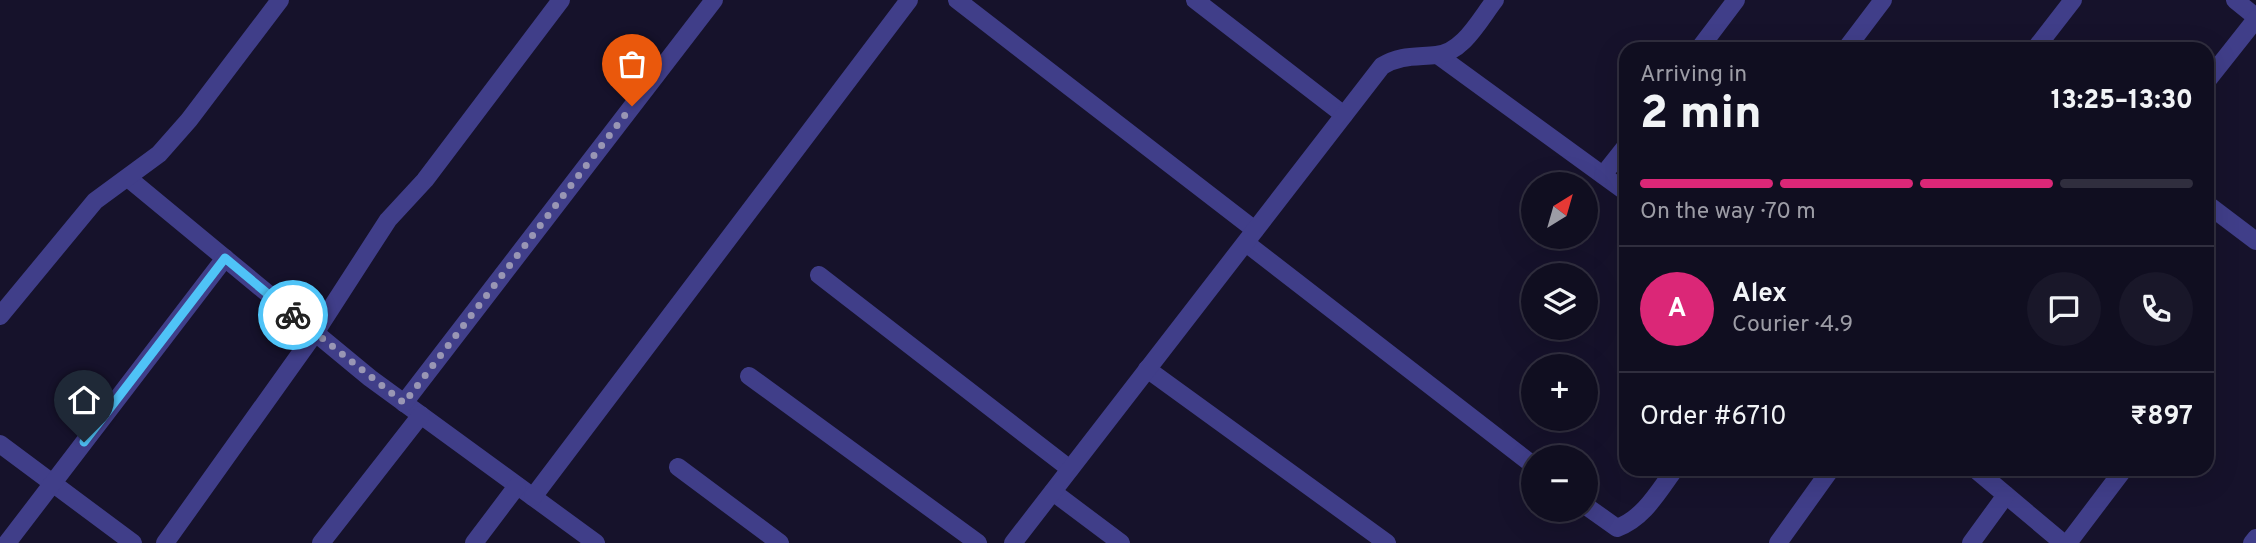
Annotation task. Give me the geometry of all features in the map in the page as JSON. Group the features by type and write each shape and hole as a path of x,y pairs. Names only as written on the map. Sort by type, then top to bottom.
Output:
{"street":[{"path":"0,316 95,201 159,155 189,120 280,0"},
{"path":"165,543 315,333 388,220 425,180 561,0"},
{"path":"404,403 714,0"},
{"path":"533,497 909,0"},
{"path":"957,0 1521,456"},
{"path":"1195,0 1345,115"},
{"path":"1013,543 1382,66 1394,59 1439,55 1463,42 1495,0"},
{"path":"1704,42 1736,0"},
{"path":"1851,42 1883,0"},
{"path":"2040,42 2073,0"},
{"path":"2214,72 2256,18 2235,0"},
{"path":"1439,55 1619,187"},
{"path":"1603,175 1619,155"},
{"path":"128,178 404,403 596,543"},
{"path":"2214,209 2256,241"},
{"path":"7,543 225,258"},
{"path":"819,275 1070,469"},
{"path":"1147,369 1387,543"},
{"path":"749,376 978,543"},
{"path":"321,543 421,415"},
{"path":"0,444 133,543"},
{"path":"678,467 780,543"},
{"path":"1598,515 1617,528 1629,524 1638,518 1670,476"},
{"path":"1778,543 1825,476"},
{"path":"1983,476 2066,543 2119,476"},
{"path":"474,543 517,486"},
{"path":"1053,492 1121,543"},
{"path":"1971,543 2006,495"},
{"path":"2252,543 2256,538"}],"way so far":[{"path":"293,315 404,403 632,106"}],"route":[{"path":"84,442 225,258 293,315"}]}
